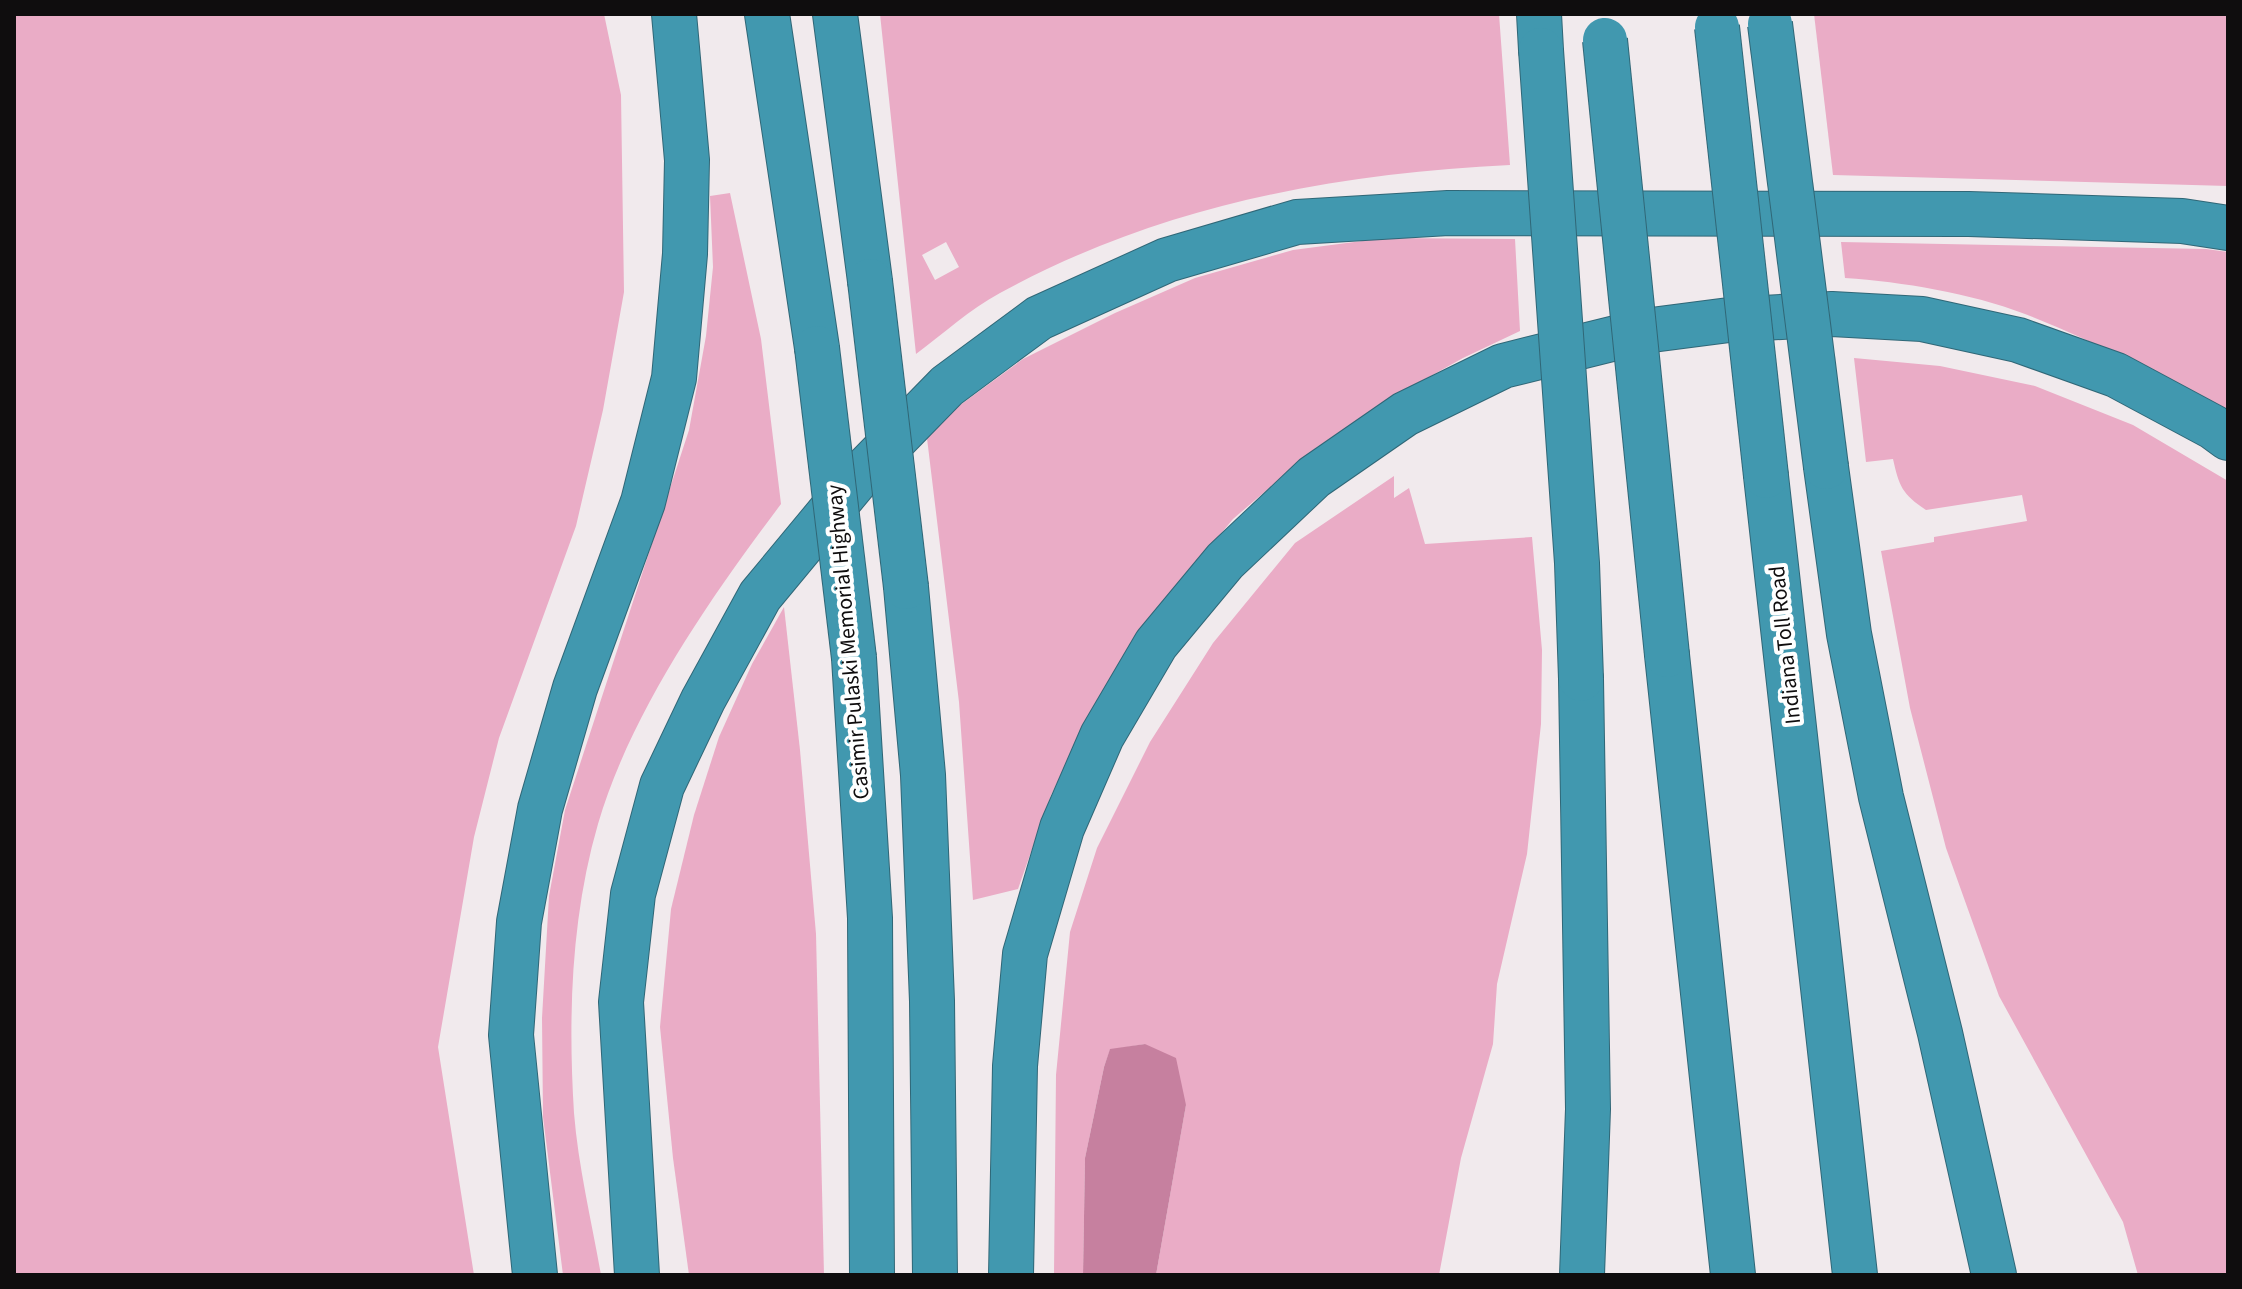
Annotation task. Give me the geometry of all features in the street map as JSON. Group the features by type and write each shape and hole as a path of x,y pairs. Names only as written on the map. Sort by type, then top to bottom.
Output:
{"highway":[{"path":"535,1275 511,1035 519,922 540,809 575,688 643,502 674,378 685,254 687,160 674,14"},
{"name":"Casimir Pulaski Memorial Highway","path":"767,14 817,348 854,658 870,918 872,1275"},
{"path":"835,14 906,587 923,775 932,1001 935,1275"},
{"path":"1770,19 1849,634 1881,797 1940,1033 1994,1275"},
{"name":"Indiana Toll Road","path":"1717,21 1855,1275"},
{"path":"1604,27 1733,1275"},
{"path":"1540,32 1577,563 1581,679 1588,1109 1582,1275"},
{"path":"637,1275 621,1002 633,894 662,786 703,700 760,596 862,473 947,386 1039,318 1167,260 1297,222 1448,213 1969,214 2182,221 2228,228"},
{"path":"1011,1275 1015,1066 1025,954 1062,828 1102,736 1156,644 1225,561 1314,477 1405,414 1503,366 1644,331 1729,320 1832,314 1922,319 2018,340 2116,375 2228,438"},
{"path":"626,1115 653,1275"}],"shaded area":[{"path":"14,14 604,14 621,95 624,292 603,410 576,526 499,738 474,837 438,1047 474,1275 14,1275"},
{"path":"880,14 1499,14 1510,165 1377,177 1312,187 1184,217 1060,263 1000,293 916,354","holes":["946,242 959,267 935,280 922,255"]},
{"path":"1814,14 2228,14 2228,186 1833,175"},
{"path":"730,193 761,339 781,504 676,656 631,739 598,824 577,931 571,1040 576,1133 601,1275 563,1275 543,1117 542,1018 549,896 565,810 689,430 706,336 713,267 710,196"},
{"path":"1385,238 1515,239 1520,331 1411,387 1317,447 1233,519 1155,613 1097,701 1051,795 1018,889 973,900 959,702 926,430 1023,359 1115,313 1195,278 1293,250"},
{"path":"1841,242 2206,249 2228,252 2228,415 2103,348 2025,314 1936,290 1845,278"},
{"path":"1854,358 1940,366 2035,386 2133,425 2228,481 2228,1275 2138,1275 2123,1222 1999,996 1946,848 1910,708 1881,551 1934,542 1934,537 2027,521 2022,495 1926,510 1903,489 1893,459 1866,462"},
{"path":"1394,476 1394,498 1409,488 1425,544 1532,537 1542,650 1541,724 1527,854 1497,984 1493,1044 1461,1158 1439,1275 1156,1275 1186,1105 1145,1044 1110,1050 1085,1158 1083,1275 1054,1275 1056,1075 1070,932 1097,848 1150,742 1213,643 1295,543"},
{"path":"784,607 816,934 824,1275 689,1275 660,1027 671,909 694,815 719,737 752,664"},
{"path":"1145,1044 1176,1058 1186,1105 1156,1275 1083,1275 1085,1158 1104,1067 1110,1049"}]}
